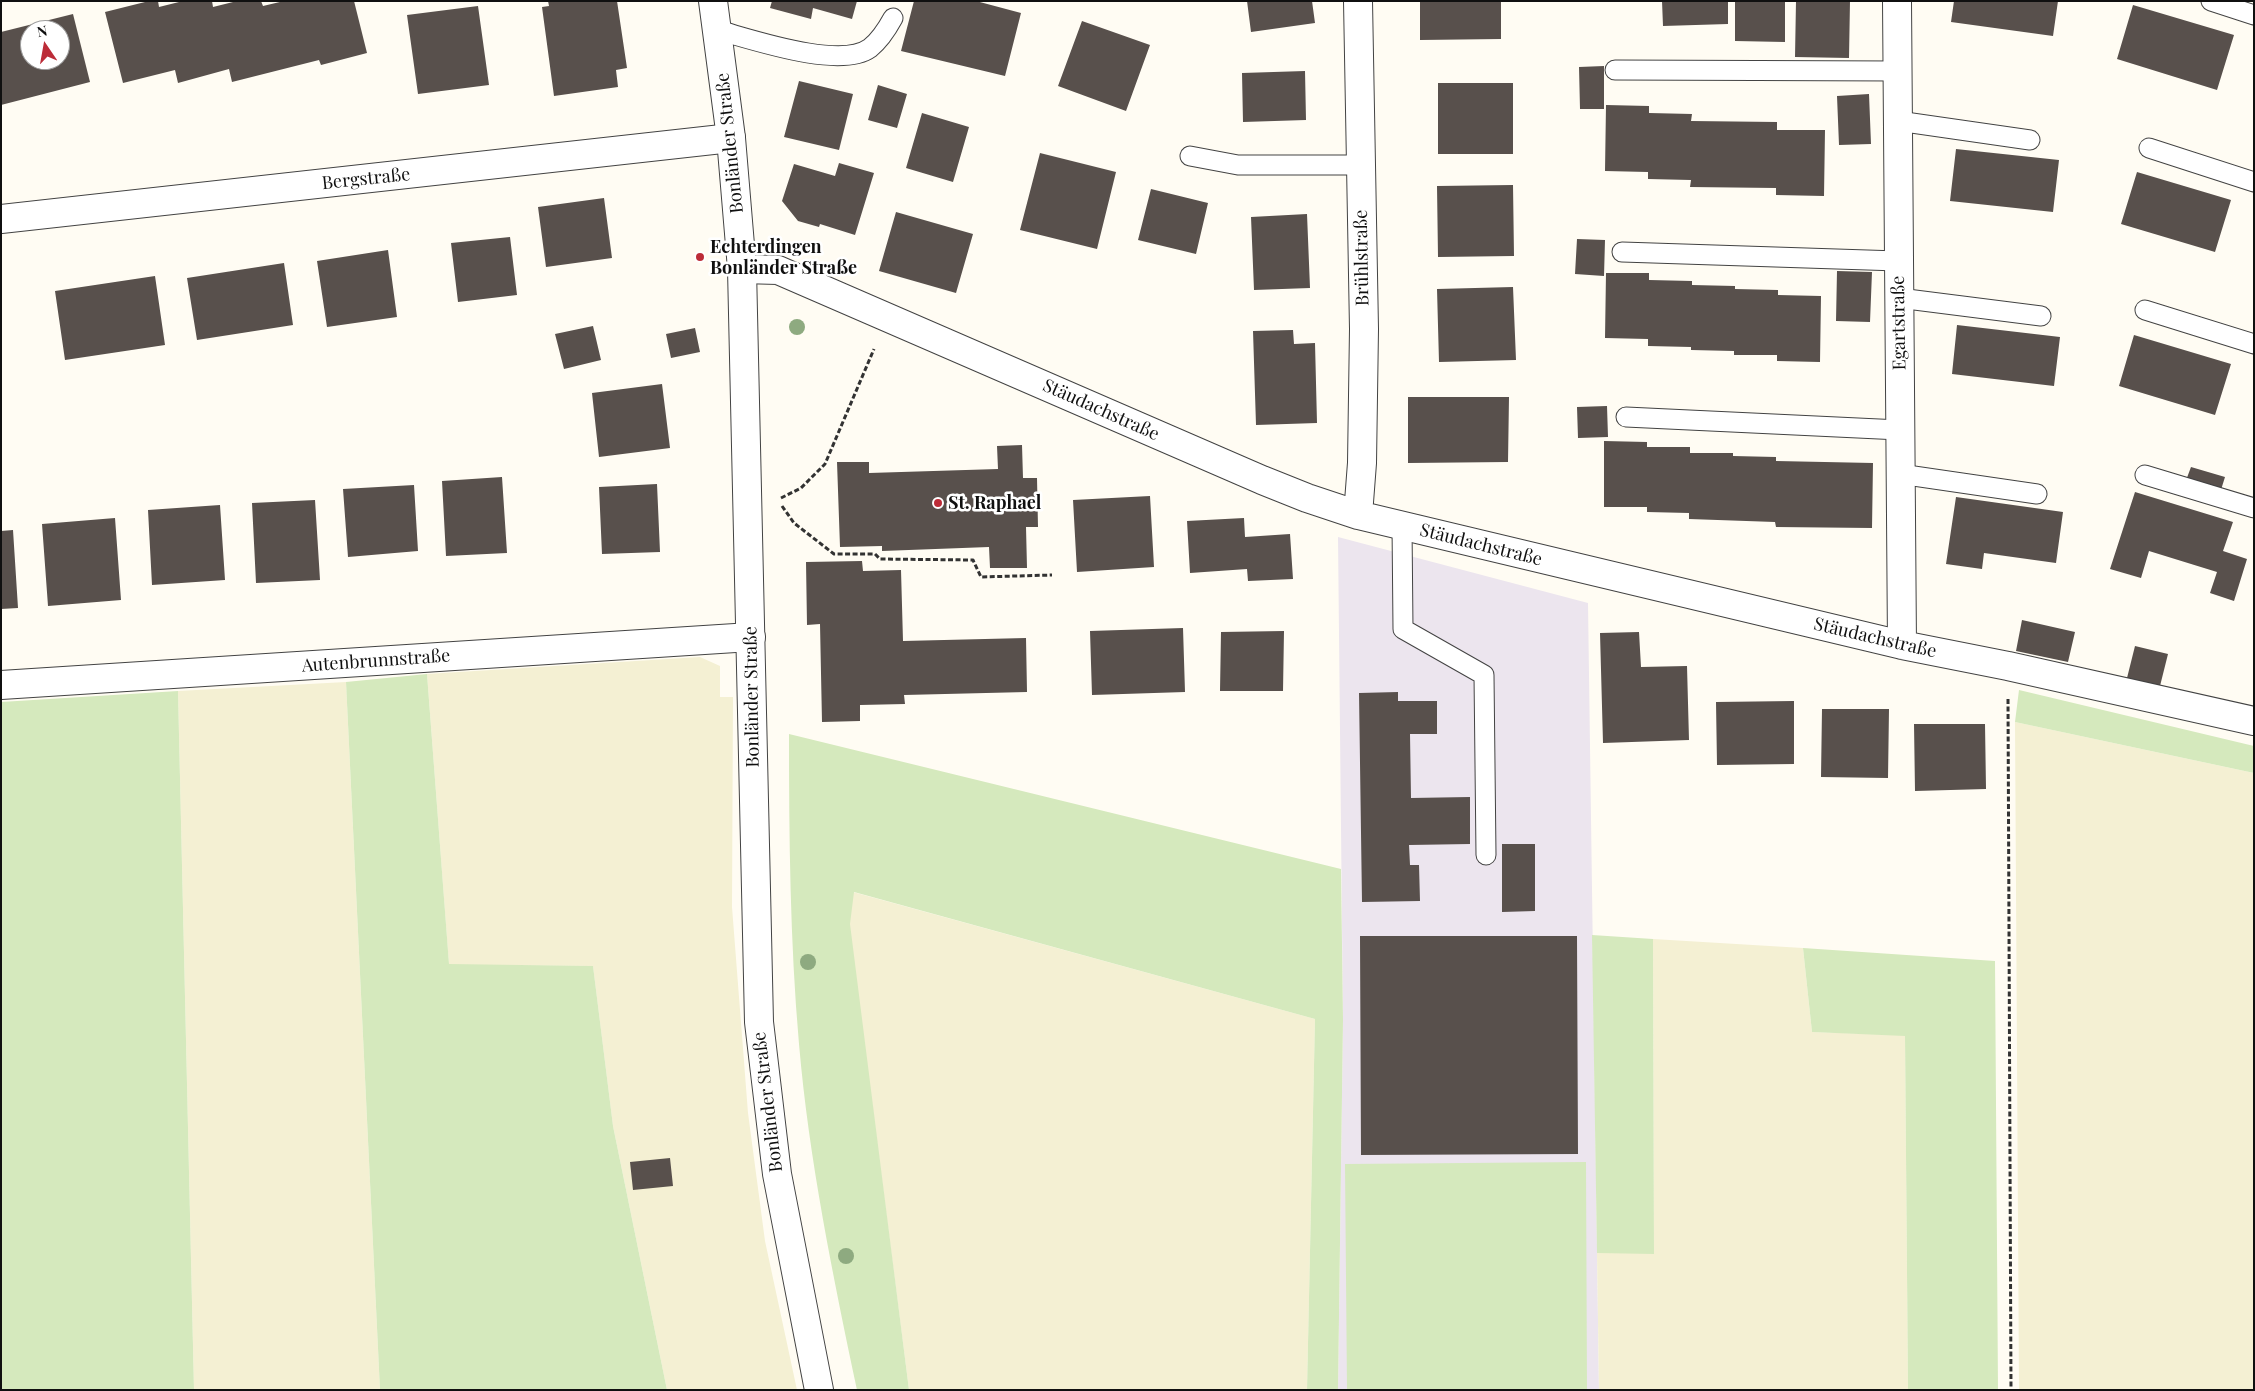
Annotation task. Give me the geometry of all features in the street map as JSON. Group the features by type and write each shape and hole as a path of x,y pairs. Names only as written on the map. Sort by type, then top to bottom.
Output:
{"street":[{"name":"Bonländer Straße","path":"713,1 731,138 742,269 759,1022 777,1174 819,1390"},
{"name":"Brühlstraße","path":"1358,1 1364,329 1362,463 1358,515"},
{"name":"Egartstraße","path":"1897,1 1902,646"},
{"name":"Bergstraße","path":"1,219 731,138"},
{"name":"Stäudachstraße","path":"742,269 778,270 1262,480 1306,498 1358,515 1902,646 2008,666 2254,721"},
{"name":"Autenbrunnstraße","path":"1,686 751,637"}],"lane":[{"path":"2211,1 2254,15"},
{"path":"717,30 818,55 848,56 869,49 884,34 893,18"},
{"path":"1615,70 1898,72"},
{"path":"1898,120 2030,140"},
{"path":"2149,148 2254,182"},
{"path":"1190,156 1212,162 1238,165 1360,165"},
{"path":"1622,252 1898,261"},
{"path":"1899,298 2041,316"},
{"path":"2145,310 2254,344"},
{"path":"1626,417 1900,430"},
{"path":"1900,474 2037,494"},
{"path":"2145,475 2254,508"},
{"path":"1402,525 1402,629 1484,675 1486,855"}],"path":[{"path":"887,317 825,464 801,488 777,500 794,523 834,554 875,554 880,559 973,560 981,577 1052,575"},
{"path":"2008,666 2011,1390"}],"shaded area":[{"path":"1338,537 1588,603 1599,1390 1338,1390 1343,1020"},
{"path":"700,657 720,666 720,697 733,697 732,907 748,1113 765,1241 797,1390 667,1390 613,1126 593,966 449,965 427,674"},
{"path":"346,682 380,1390 194,1390 178,691"},
{"path":"2015,722 2254,773 2254,1390 2019,1390"},
{"path":"853,892 1315,1019 1307,1390 909,1390 849,924"},
{"path":"1653,939 1803,948 1812,1032 1905,1035 1908,1390 1599,1390 1597,1253 1654,1253"}],"green space":[{"path":"427,674 449,964 593,966 613,1126 667,1390 380,1390 346,682"},
{"path":"2019,690 2254,746 2254,773 2015,722"},
{"path":"178,691 194,1390 1,1390 1,702"},
{"path":"789,734 1341,869 1343,1020 1338,1390 1307,1390 1315,1019 854,892 850,924 909,1390 857,1390 815,1174 803,1087 792,928"},
{"path":"1592,935 1653,939 1654,1254 1597,1253"},
{"path":"1803,948 1995,961 1998,1390 1908,1390 1905,1036 1812,1032"},
{"path":"1586,1162 1587,1390 1347,1390 1345,1164"}],"building":[{"path":"149,1 158,1 159,7 183,1 212,1 213,7 237,1 261,1 263,6 284,1 354,1 367,53 321,65 319,60 232,82 229,69 178,83 175,70 123,83 105,12"},
{"path":"548,1 617,1 627,68 616,70 618,87 554,96 542,7 549,6"},
{"path":"772,1 857,1 852,19 813,8 811,19 770,8"},
{"path":"914,1 976,1 1021,13 1005,76 901,51"},
{"path":"1247,1 1312,1 1315,23 1251,32"},
{"path":"1420,1 1501,1 1501,39 1420,40"},
{"path":"1662,1 1728,1 1728,24 1663,26"},
{"path":"1735,1 1785,1 1785,42 1735,41"},
{"path":"1796,1 1850,1 1849,58 1795,57"},
{"path":"1954,1 2058,1 2053,36 1951,22"},
{"path":"2133,5 2234,35 2217,90 2117,59"},
{"path":"478,6 489,85 418,94 407,15"},
{"path":"73,14 90,82 1,105 1,32 20,27 20,70 70,70 70,20 49,20"},
{"path":"1082,21 1150,45 1126,111 1058,86"},
{"path":"1604,66 1604,109 1580,109 1579,67"},
{"path":"1305,71 1306,120 1243,122 1242,73"},
{"path":"799,81 853,94 839,150 784,137"},
{"path":"1438,83 1513,83 1513,154 1438,154"},
{"path":"878,85 907,94 897,128 868,120"},
{"path":"1869,94 1871,144 1839,145 1837,96"},
{"path":"1606,105 1649,106 1649,113 1692,114 1691,121 1777,122 1777,130 1825,130 1824,196 1776,195 1776,188 1690,187 1691,180 1648,179 1648,172 1605,171"},
{"path":"922,113 969,127 953,182 906,168"},
{"path":"1956,149 2059,160 2053,212 1950,201"},
{"path":"1040,153 1116,172 1097,249 1020,230"},
{"path":"839,163 874,173 855,235 820,224 819,227 798,221 782,201 794,164 835,176"},
{"path":"2137,172 2231,200 2215,252 2121,224"},
{"path":"1513,185 1514,256 1438,257 1437,186"},
{"path":"1151,189 1208,203 1196,254 1138,240"},
{"path":"604,198 612,258 546,267 538,207"},
{"path":"896,212 973,234 956,293 879,271"},
{"path":"1307,214 1310,288 1254,290 1251,217"},
{"path":"510,237 517,295 458,302 451,243"},
{"path":"1577,239 1605,240 1604,276 1575,274"},
{"path":"388,250 397,317 327,327 317,261"},
{"path":"284,263 293,325 197,340 187,278"},
{"path":"1837,271 1872,272 1870,322 1836,321"},
{"path":"1606,273 1649,273 1649,280 1692,281 1692,285 1735,286 1735,289 1778,290 1778,295 1821,296 1820,362 1777,361 1777,355 1734,355 1734,351 1691,350 1691,347 1648,346 1648,339 1605,338"},
{"path":"155,276 165,345 65,360 55,291"},
{"path":"1513,287 1516,360 1439,362 1437,289"},
{"path":"1957,325 2060,337 2054,386 1952,374"},
{"path":"593,326 601,360 564,369 555,334"},
{"path":"695,328 700,352 671,358 666,334"},
{"path":"1293,330 1294,344 1315,343 1317,423 1256,425 1253,331"},
{"path":"2134,335 2231,364 2215,415 2119,386"},
{"path":"662,384 670,448 599,457 592,393"},
{"path":"1408,397 1509,397 1508,462 1408,463"},
{"path":"1607,406 1608,437 1578,438 1577,407"},
{"path":"1604,441 1647,442 1647,447 1690,447 1690,453 1733,453 1733,456 1776,457 1776,461 1873,463 1872,528 1776,527 1775,522 1689,519 1689,513 1647,512 1647,507 1604,507"},
{"name":"St. Raphael","path":"1022,445 1023,478 1037,478 1038,527 1026,527 1027,568 990,568 989,547 882,551 882,546 840,547 837,462 869,462 869,473 998,469 997,446"},
{"path":"2191,467 2225,477 2220,493 2185,483"},
{"path":"502,477 507,553 446,556 442,481"},
{"path":"657,484 660,552 602,554 599,487"},
{"path":"414,485 418,551 348,557 343,489"},
{"path":"2135,492 2233,522 2223,551 2247,559 2234,601 2210,593 2217,572 2149,551 2141,578 2110,569"},
{"path":"1150,496 1154,567 1077,572 1073,500"},
{"path":"1956,497 2063,512 2056,563 1984,553 1982,569 1946,564"},
{"path":"315,500 320,580 256,583 252,503"},
{"path":"220,505 225,580 152,585 148,510"},
{"path":"115,518 121,600 48,606 42,524"},
{"path":"1244,518 1245,537 1290,534 1293,579 1248,581 1247,569 1190,573 1187,521"},
{"path":"13,530 18,608 1,609 1,531"},
{"path":"862,561 863,571 901,570 903,641 1026,638 1027,692 904,695 905,704 860,705 860,721 822,722 820,624 807,625 806,562"},
{"path":"2022,620 2075,632 2068,662 2016,651"},
{"path":"1183,628 1185,692 1092,695 1090,631"},
{"path":"1284,631 1283,691 1220,691 1221,632"},
{"path":"1639,632 1641,667 1687,666 1689,740 1603,743 1600,633"},
{"path":"2135,646 2168,654 2160,686 2127,678"},
{"path":"1398,692 1398,701 1437,701 1437,734 1410,734 1411,798 1470,797 1470,844 1409,845 1410,865 1419,865 1420,901 1362,902 1359,693"},
{"path":"1794,701 1794,764 1717,765 1716,702"},
{"path":"1822,709 1889,709 1888,778 1821,777"},
{"path":"1914,724 1985,724 1986,789 1915,791"},
{"path":"1502,844 1535,844 1535,911 1502,912"},
{"path":"1360,936 1577,936 1578,1154 1361,1155"},
{"path":"670,1158 673,1186 633,1190 630,1162"}],"place":[{"name":"Echterdingen Bonländer Straße","path":"700,257"},
{"name":"St. Raphael","path":"938,503"}]}
